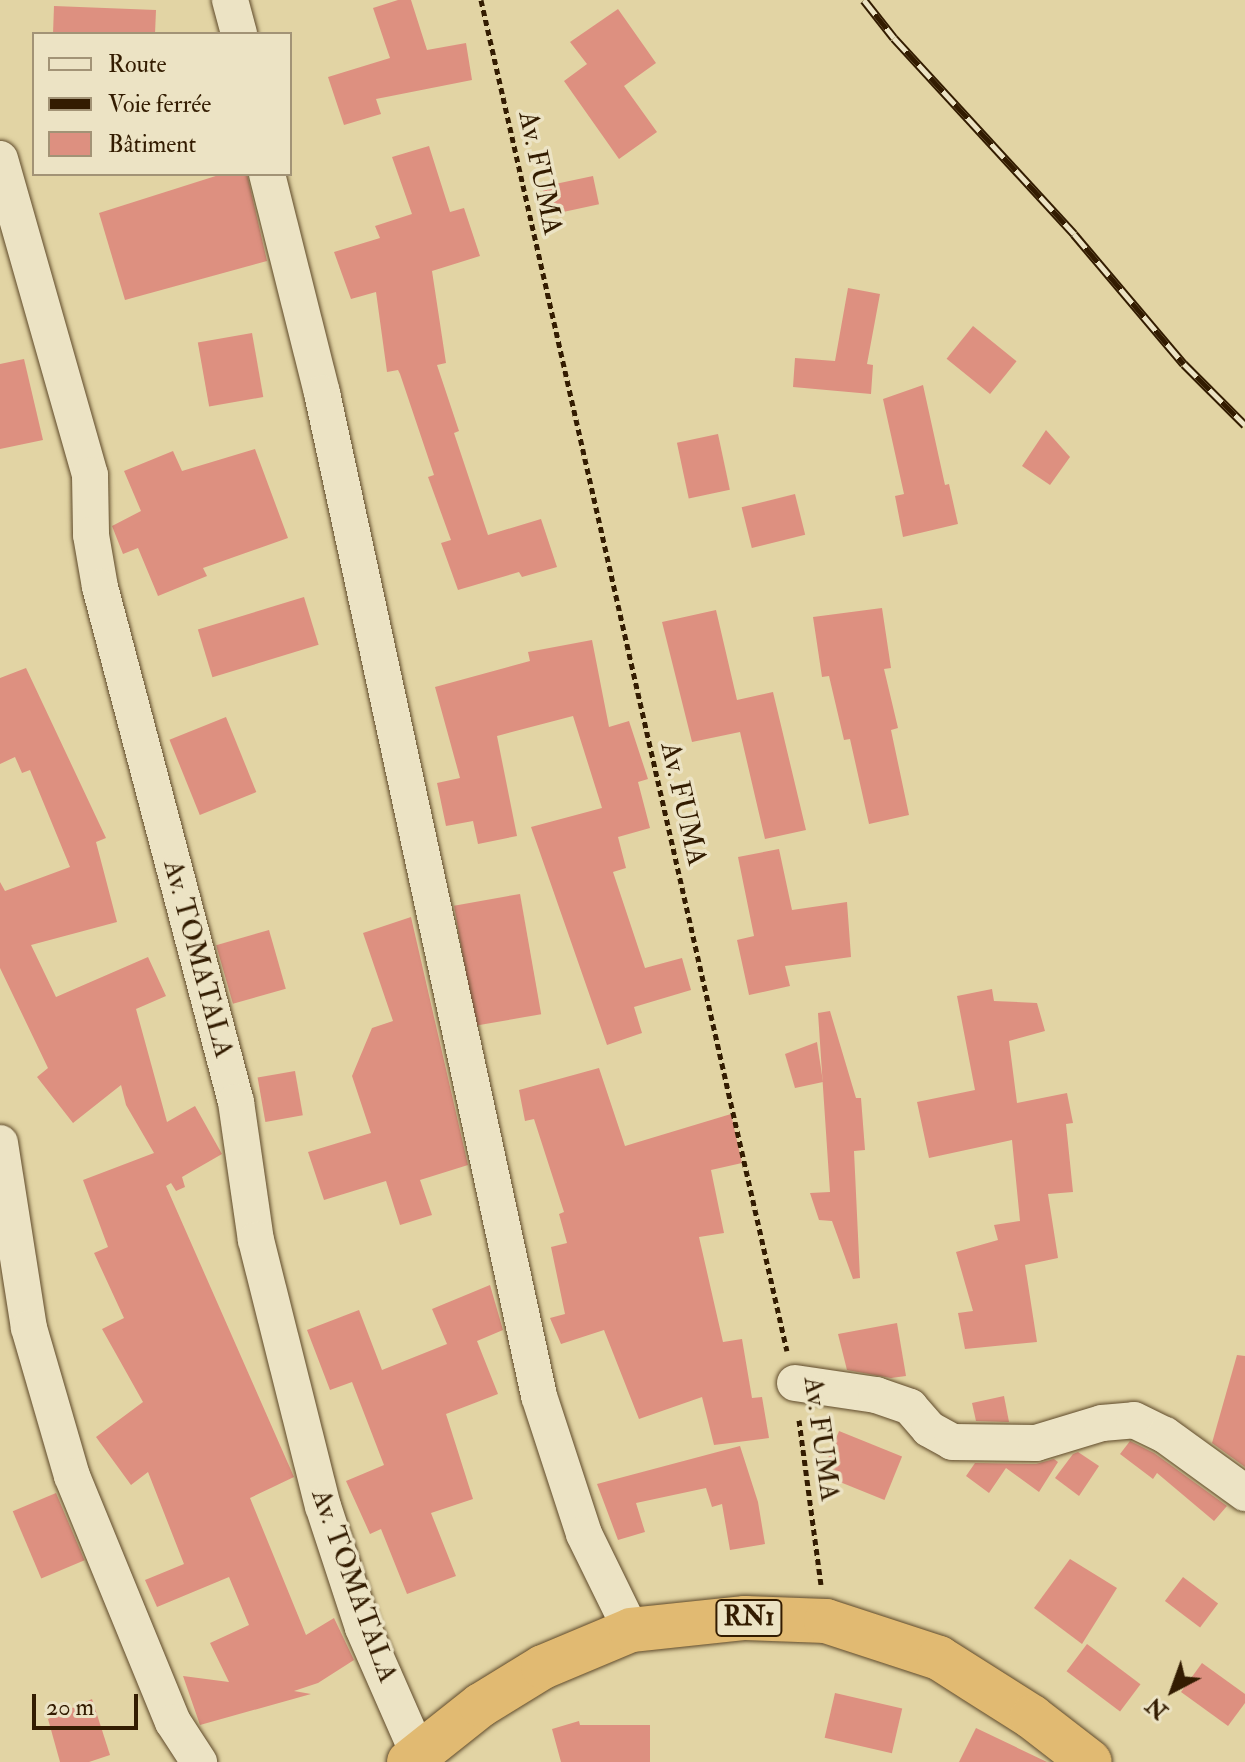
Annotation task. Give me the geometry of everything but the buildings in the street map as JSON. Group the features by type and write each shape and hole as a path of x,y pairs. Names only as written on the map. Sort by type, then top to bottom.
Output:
{"highway":[{"name":"RN1","path":"413,1757 481,1705 543,1667 631,1630 745,1618 826,1621 939,1658 1032,1717 1090,1762"}],"street":[{"path":"230,0 238,32"},
{"name":"Av. TOMATALA","path":"0,159 90,475 91,535 100,587 236,1102 256,1240 323,1506 363,1628 413,1757"},
{"path":"268,176 328,417 539,1396 584,1534 631,1630"},
{"path":"0,1143 29,1328 72,1476 173,1722 199,1762"},
{"path":"795,1383 876,1395 910,1407 929,1429 952,1442 1036,1443 1102,1423 1134,1420 1165,1435 1245,1493"}],"path":[{"name":"Av. FUMA","path":"481,0 795,1383 826,1621"}],"railway":[{"path":"864,0 894,38 1074,234 1184,364 1245,425"}]}
